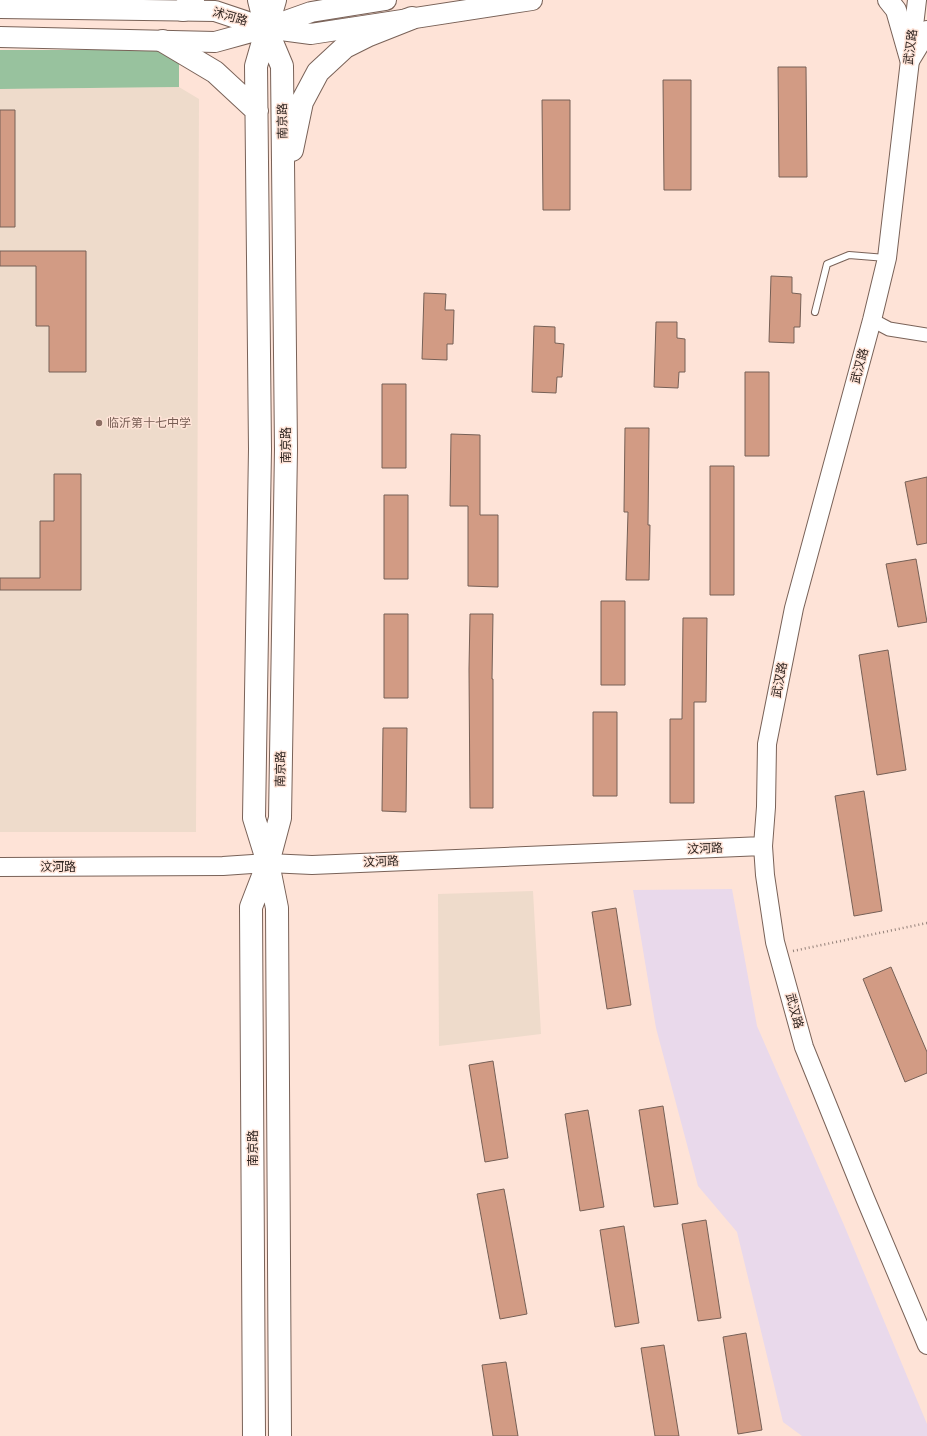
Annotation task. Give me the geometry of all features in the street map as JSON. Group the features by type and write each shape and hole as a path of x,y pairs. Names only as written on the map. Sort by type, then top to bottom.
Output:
{"highway":[{"name":"南京路","path":"254,1436 251,907 268,863 280,818 286,449 282,66 266,28 259,0"},
{"name":"南京路","path":"275,0 256,66 260,449 254,818 268,863 277,908 280,1436"},
{"path":"284,193 302,102 318,72 345,47 369,35 412,18"},
{"path":"163,41 215,72 257,112"}],"main road":[{"name":"沭河路","path":"2,37 215,42 266,28 310,12 386,0"},
{"name":"沭河路","path":"3,8 188,5 215,11 266,28 311,34 532,0"},
{"path":"888,0 896,10 910,59"},
{"path":"910,59 927,31"}],"street":[{"name":"武汉路","path":"917,0 887,258 872,320 794,608 767,744 766,808 763,846 765,875 775,942 804,1047 865,1198 927,1345"},
{"path":"872,320 889,329 927,335"},
{"name":"汶河路","path":"0,867 223,866 268,863 312,865 763,846"}],"lane":[{"path":"815,312 827,264 849,255 887,258"}],"path":[{"path":"793,951 927,923"}],"shaded area":[{"name":"临沂第十七中学","path":"179,87 199,99 196,832 0,832 0,89"},
{"path":"732,889 757,1026 844,1225 927,1424 927,1436 802,1436 783,1422 737,1232 698,1186 656,1028 633,890"},
{"path":"533,891 541,1034 439,1046 438,894"}],"green space":[{"path":"0,50 156,50 179,62 179,87 0,89"}],"building":[{"path":"778,67 806,67 807,177 779,177"},
{"path":"663,80 691,80 691,190 664,190"},
{"path":"542,100 570,100 570,210 543,210"},
{"path":"0,110 15,110 15,227 0,227"},
{"path":"0,251 86,251 86,372 49,372 49,326 36,326 36,266 0,266"},
{"path":"771,276 792,277 792,293 801,294 800,327 794,327 794,343 769,342"},
{"path":"424,293 446,294 445,310 454,310 453,344 447,344 447,360 422,359"},
{"path":"656,322 677,322 677,338 685,339 685,372 679,372 678,388 654,387"},
{"path":"534,326 555,327 555,343 564,344 562,377 557,377 556,393 532,392"},
{"path":"745,372 769,372 769,456 745,456"},
{"path":"382,384 406,384 406,468 382,468"},
{"path":"625,428 649,428 649,580 626,580 628,512 624,512"},
{"path":"451,434 480,435 480,515 498,515 498,587 468,586 468,506 450,506"},
{"path":"710,466 734,466 734,595 710,595"},
{"path":"54,474 81,474 81,590 0,590 0,578 40,578 40,521 54,521"},
{"path":"927,477 927,543 917,545 905,482"},
{"path":"384,495 408,495 408,579 384,579"},
{"path":"916,559 927,622 898,627 886,564"},
{"path":"601,601 625,601 625,685 601,685"},
{"path":"384,614 408,614 408,698 384,698"},
{"path":"470,614 493,614 493,808 470,808"},
{"path":"683,618 707,618 706,702 694,702 694,803 670,803 670,719 682,719"},
{"path":"888,650 906,770 877,775 859,655"},
{"path":"593,712 617,712 617,796 593,796"},
{"path":"383,728 407,728 406,812 382,811"},
{"path":"864,791 882,911 854,916 835,796"},
{"path":"616,908 631,1005 607,1009 592,912"},
{"path":"891,967 927,1052 927,1073 905,1082 863,979"},
{"path":"493,1061 508,1158 485,1162 469,1065"},
{"path":"663,1106 678,1204 654,1207 639,1110"},
{"path":"588,1110 604,1207 580,1211 565,1114"},
{"path":"504,1189 527,1314 500,1319 477,1194"},
{"path":"706,1220 721,1318 698,1321 682,1224"},
{"path":"624,1226 639,1323 615,1327 600,1230"},
{"path":"746,1333 762,1430 738,1434 723,1337"},
{"path":"664,1345 679,1436 655,1436 641,1348"},
{"path":"506,1362 518,1436 493,1436 482,1365"}],"place":[{"name":"临沂第十七中学","path":"99,423"}]}
